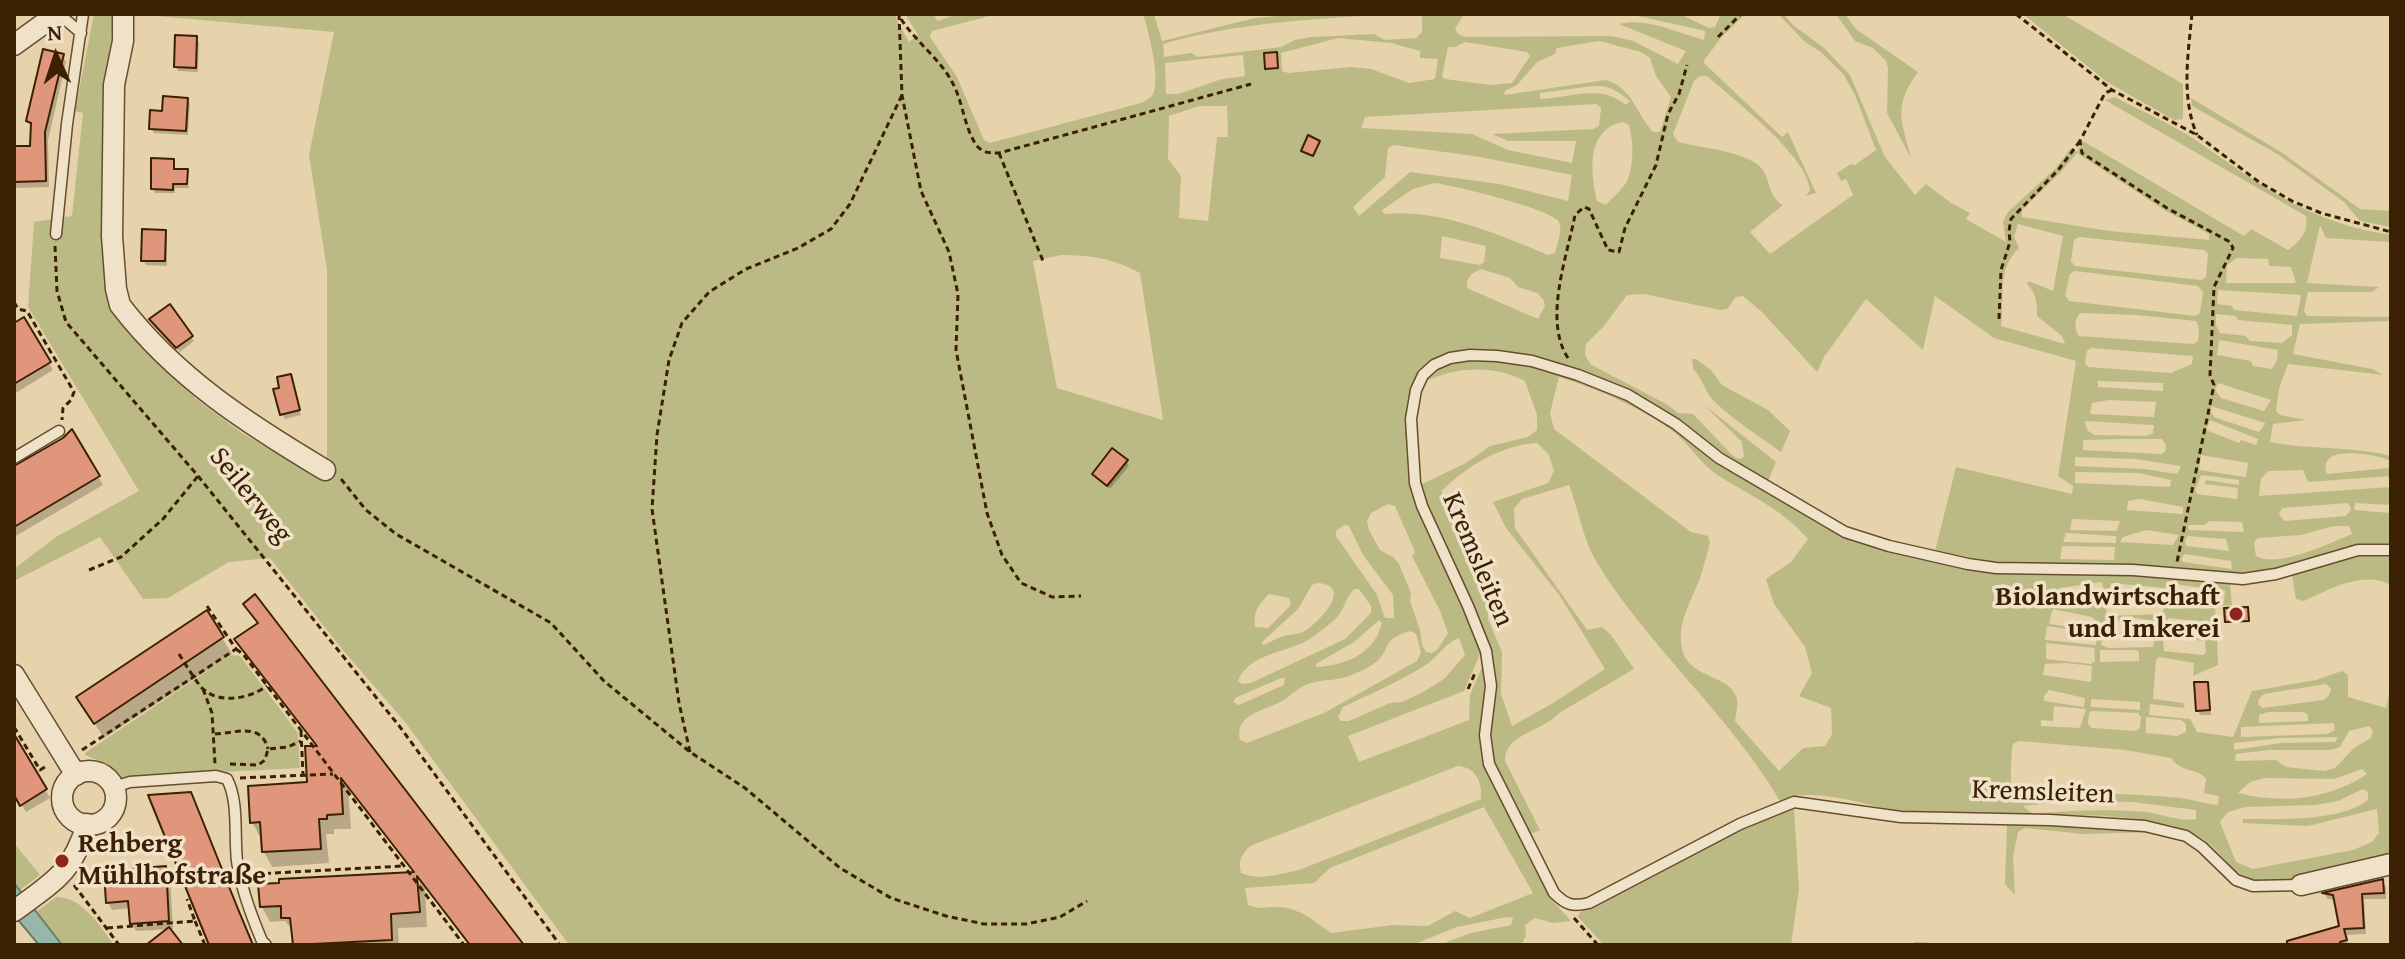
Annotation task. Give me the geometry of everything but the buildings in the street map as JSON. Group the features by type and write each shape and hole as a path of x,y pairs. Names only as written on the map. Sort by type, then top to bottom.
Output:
{"street":[{"path":"14,45 58,14"},
{"name":"Seilerweg","path":"123,14 123,41 114,85 112,236 120,305 202,390 247,423 325,470"},
{"path":"14,675 76,775"},
{"path":"83,772 99,773 114,787 115,804 105,820 87,824 71,818 63,803 65,787 83,772"},
{"path":"14,911 56,880 74,859 87,824"},
{"name":"Kremsleiten","path":"2301,885 2391,864"}],"lane":[{"path":"58,14 81,33"},
{"path":"56,234 67,124 83,14"},
{"name":"Kremsleiten","path":"2301,885 2253,886 2236,880 2186,836 2145,826 2050,820 1901,817 1794,802 1740,824 1589,903 1575,906 1564,903 1554,893 1489,764 1485,735 1490,668 1468,606 1422,506 1415,483 1411,419 1416,390 1423,375 1434,365 1450,358 1470,355 1532,361 1578,375 1628,395 1664,417 1719,458 1845,532 1889,546 1996,568 2174,572 2243,579 2276,574 2358,550 2391,550"},
{"path":"14,458 59,431"},
{"path":"114,787 130,782 216,776 227,779 232,793 239,875 248,906 266,945"}],"path":[{"path":"1718,37 1741,14"},
{"path":"2016,14 2112,90 2197,135 2259,182 2321,213 2391,232"},
{"path":"2192,14 2188,114 2197,135"},
{"path":"900,15 902,95 921,191 949,252 958,294 956,350 987,513 1002,555 1021,583 1052,597 1081,596"},
{"path":"900,15 913,38 953,83 979,148 989,154 1251,84"},
{"path":"1578,375 1560,345 1556,330 1558,303 1575,215 1584,207 1589,209 1608,250 1619,252 1625,228 1656,165 1668,114 1679,94 1687,65"},
{"path":"1999,319 2001,270 2010,242 2011,219 2059,169 2080,141 2105,93 2112,90"},
{"path":"690,752 679,703 674,649 652,509 657,435 669,360 682,323 709,292 746,269 798,248 831,229 850,204 902,95"},
{"path":"2080,141 2082,153 2167,208 2230,242 2233,248 2214,287 2210,375 2214,385 2174,572"},
{"path":"999,153 1043,261"},
{"name":"Seilerweg","path":"56,234 54,261 57,291 66,322 198,476 400,727 560,945"},
{"path":"14,302 18,309 27,311 74,392 63,408 59,431"},
{"path":"325,470 337,472 366,510 396,534 551,623 604,681 690,752 745,788 840,868 891,898 946,916 984,924 1026,924 1060,917 1087,901"},
{"path":"89,570 121,557 163,519 198,476"},
{"path":"205,603 236,649 243,654 464,945"},
{"path":"78,751 236,649"},
{"path":"179,654 203,689 212,713 213,734 215,765 258,765 265,760 268,749 265,738 258,732 248,729 213,734"},
{"path":"203,689 229,698 245,697 267,686"},
{"path":"14,727 40,770"},
{"path":"301,731 303,775"},
{"path":"268,749 288,747 301,741"},
{"path":"227,779 333,774"},
{"path":"239,875 403,866"},
{"path":"56,880 107,928 119,945"},
{"path":"187,899 205,945"},
{"path":"1575,906 1575,921 1598,945"},
{"path":"107,928 195,921"}],"shaded area":[{"path":"94,14 114,14 106,84 113,308 121,322 196,399 242,433 317,477 327,460 327,270 309,155 334,32 135,14 894,14 909,42 918,35 905,14 933,14 938,21 958,14 997,14 932,31 930,37 957,77 984,140 990,143 1142,103 1151,97 1155,89 1155,68 1143,14 1154,14 1162,41 1255,18 1300,14 1394,14 1220,31 1163,44 1164,57 1191,53 1198,57 1281,47 1311,37 1374,34 1385,40 1416,38 1422,32 1422,17 1418,14 1464,14 1455,29 1465,37 1611,36 1633,41 1678,64 1686,51 1619,24 1651,24 1704,40 1705,31 1629,14 1680,14 1709,28 1715,27 1721,14 1745,14 1703,62 1782,137 1788,132 1816,193 1806,196 1810,190 1806,176 1783,145 1707,76 1700,76 1694,81 1673,134 1678,142 1749,159 1761,168 1774,197 1783,205 1750,232 1770,254 1853,195 1846,179 1841,181 1837,173 1876,150 1844,75 1778,14 1784,14 1850,75 1885,157 1915,195 1926,184 1970,213 1966,219 2006,242 2003,222 2008,212 2056,168 2071,148 2077,152 2083,141 2244,236 2251,229 2288,250 2300,240 2306,227 2306,216 2105,100 2115,97 2167,123 2265,187 2312,212 2363,230 2391,235 2391,242 2326,238 2320,225 2307,283 2379,287 2372,292 2308,292 2304,311 2307,316 2391,317 2391,321 2300,324 2293,354 2372,369 2384,375 2288,364 2279,389 2276,411 2280,415 2306,420 2273,424 2270,442 2391,456 2391,461 2361,454 2338,454 2326,464 2327,474 2389,468 2391,465 2391,476 2308,482 2303,470 2268,471 2261,479 2259,496 2391,487 2391,505 2355,503 2354,510 2390,513 2391,544 2358,546 2275,570 2242,575 2173,567 1997,562 1935,551 1956,467 2072,494 2073,486 2058,476 2076,361 1994,338 1935,296 1923,350 1866,299 1824,357 1817,372 1763,313 1743,296 1736,297 1727,309 1720,310 1644,294 1627,295 1586,344 1585,355 1590,364 1678,413 1693,414 1733,456 1739,459 1744,457 1742,442 1703,404 1776,462 1768,481 1720,454 1630,392 1584,371 1522,354 1491,350 1462,351 1437,357 1419,372 1410,395 1406,443 1408,474 1416,502 1480,646 1480,654 1464,691 1348,736 1359,762 1469,720 1470,695 1485,660 1487,686 1480,735 1484,766 1550,898 1571,921 1553,923 1535,918 1525,925 1526,936 1521,945 1439,945 1471,933 1511,925 1513,918 1507,917 1457,927 1412,945 569,945 405,722 270,558 229,562 168,598 143,599 100,537 14,581 14,569 56,537 139,491 28,307 34,222 72,216 83,113 75,111","holes":["1338,38 1391,43 1420,51 1420,58 1438,59 1435,79 1409,83 1371,69 1352,67 1288,73 1282,71 1281,53","1599,41 1641,52 1650,58 1656,76 1671,97 1660,132 1653,132 1628,95 1606,80 1504,95 1505,91 1517,85 1537,62 1555,54 1557,48","1465,42 1527,52 1530,56 1512,83 1490,85 1445,79 1442,76 1448,47","1243,55 1245,76 1222,79 1178,94 1166,94 1165,63","1599,86 1613,89 1630,101 1626,105 1616,98 1595,93 1540,99 1540,93","1597,104 1601,108 1599,126 1593,129 1492,134 1508,141 1576,141 1572,163 1508,150 1472,134 1361,128 1365,117","1199,106 1227,106 1228,137 1217,137 1208,221 1179,218 1181,176 1168,159 1169,116","1622,122 1628,124 1631,168 1623,187 1606,205 1597,201 1593,154 1602,134","1394,145 1480,157 1572,175 1568,201 1500,184 1410,172 1359,216 1353,207 1385,177 1388,148","2077,153 2166,211 2209,234 2209,240 2109,231 2022,217 2022,210","1434,183 1539,211 1559,222 1560,233 1555,253 1548,255 1468,225 1426,215 1384,214 1382,210 1413,189","2018,224 2063,236 2053,291 2029,281 2027,284 2036,299 2037,316 2062,336 2065,344 2001,326 2004,274 2019,248 2014,237","1442,236 1486,246 1484,262 1480,265 1440,258","2079,237 2204,250 2208,254 2206,277 2201,280 2075,266 2071,261 2074,240","1061,255 1082,256 1140,273 1163,420 1057,388 1033,261","2237,258 2268,259 2269,266 2291,267 2296,283 2226,283 2227,265","1481,269 1510,278 1518,287 1537,293 1545,306 1538,319 1467,288 1469,278","2075,271 2198,286 2203,292 2200,313 2195,316 2069,301 2065,295 2070,274","2218,290 2301,295 2297,316 2234,310 2232,306 2217,304","2080,313 2196,321 2198,341 2193,344 2079,336 2075,324","2216,314 2236,316 2238,320 2292,325 2292,335 2282,343 2250,341 2246,336 2220,333","2219,340 2278,350 2272,369 2253,366 2251,361 2217,355","2091,348 2193,356 2192,364 2171,373 2088,367 2085,363 2087,351","2098,381 2163,383 2163,391 2098,387","2218,383 2271,400 2264,411 2221,398 2215,390","2109,400 2156,402 2154,417 2090,414 2092,403","2211,406 2265,423 2259,432 2214,417","2210,420 2258,439 2256,445 2241,440 2239,443 2206,430","2085,421 2154,425 2153,433 2146,436 2094,435 2087,430","2162,439 2166,445 2165,452 2161,454 2083,450 2083,440","2201,455 2248,463 2246,477 2199,470","2075,457 2135,459 2181,466 2177,474 2144,469 2075,466","2075,472 2139,473 2171,480 2170,487 2075,483","2201,475 2239,480 2239,485 2206,480 2205,484 2238,488 2237,499 2197,494 2195,490","2139,499 2183,507 2183,514 2127,510 2128,501","2348,503 2351,509 2346,516 2284,521 2279,514 2282,508","1388,504 1395,506 1415,552 1412,556 1448,633 1432,653 1426,652 1422,645 1410,601 1411,593 1393,557 1380,550 1367,521 1371,513","2072,519 2120,521 2117,531 2070,530","2209,521 2242,522 2244,532 2189,530 2188,527 2205,525","1344,525 1349,526 1363,555 1393,595 1394,618 1385,618 1377,595 1336,536 1336,531","2334,526 2349,526 2352,534 2304,553 2265,559 2256,556 2254,542 2258,538 2301,535","2146,530 2179,535 2173,545 2120,542 2123,537","2066,533 2116,536 2116,543 2063,542","2188,536 2226,539 2229,551 2186,546","2062,546 2115,547 2114,560 2060,559","2185,554 2231,561 2232,569 2183,562 2181,558","1312,585 1328,585 1334,597 1325,612 1302,632 1263,645 1262,642 1298,609","1354,589 1359,589 1371,606 1371,613 1345,639 1251,683 1238,681 1243,672 1259,659 1314,636 1336,618","1269,594 1289,598 1291,605 1268,628 1255,627 1256,613","1379,620 1382,623 1373,643 1357,656 1337,664 1316,667 1316,664 1354,642","1411,631 1416,634 1421,652 1417,661 1324,713 1247,743 1240,740 1241,725 1251,715 1306,685 1348,676 1381,657 1395,637","1459,638 1465,655 1444,679 1402,702 1390,703 1349,721 1341,721 1338,717 1343,707 1424,666","1285,678 1284,685 1239,705 1233,702 1235,698","1458,766 1474,773 1479,782 1481,799 1299,870 1270,876 1248,875 1241,873 1241,858 1250,846","1484,807 1533,893 1470,918 1455,911 1428,926 1393,925 1331,933 1290,909 1248,905 1245,888 1314,883 1330,868"]},
{"path":"1836,14 1845,14 1856,29 1918,72 1905,95 1901,114 1911,158 1887,113 1886,61 1873,48 1855,41"},
{"path":"2023,14 2062,14 2183,84 2183,119 2174,120 2107,82"},
{"path":"2191,98 2281,152 2360,209 2391,211 2391,227 2360,221 2344,202 2279,155 2192,106"},
{"path":"1470,359 1531,366 1577,379 1625,399 1674,427 1716,461 1819,523 1888,551 1996,572 2133,573 2230,584 2232,605 2215,606 2216,623 2168,618 2169,631 2217,637 2218,665 2193,676 2194,663 2159,657 2156,660 2153,699 2183,703 2185,708 2150,704 2149,715 2190,719 2197,732 2233,737 2252,691 2316,680 2342,671 2348,675 2348,697 2386,708 2391,694 2391,857 2309,879 2259,881 2243,876 2207,842 2193,834 2173,826 2135,819 1933,814 1807,795 1780,801 1737,739 1640,623 1596,561 1569,485 1522,499 1514,509 1515,528 1587,630 1602,627 1634,669 1518,739 1506,752 1505,761 1540,830 1529,835 1494,763 1491,734 1496,685 1490,649 1420,485 1466,463 1490,446 1528,437 1537,430 1537,415 1525,381 1500,372 1474,370 1448,373 1424,382 1439,368","holes":["1559,377 1619,400 1663,424 1713,472 1777,512 1808,539 1791,562 1766,579 1774,604 1805,647 1812,673 1799,696 1831,708 1832,734 1825,746 1803,748 1779,771 1735,721 1737,702 1732,689 1698,670 1684,655 1682,625 1710,542 1708,536 1691,532 1554,429 1550,413","1537,443 1549,455 1554,471 1548,483 1493,502 1506,528 1560,596 1605,669 1512,726 1501,694 1502,652 1488,619 1487,589 1442,504 1442,491 1485,458 1511,448","2102,582 2105,594 2102,596 2055,597 2059,588","2111,583 2164,588 2165,597 2162,600 2112,597 2109,594","2175,584 2225,591 2224,601 2177,596 2173,592","2107,601 2159,601 2163,604 2163,614 2108,616","2053,609 2092,617 2098,622 2095,631 2049,622","2121,618 2155,621 2159,627 2157,632 2102,633 2106,622 2117,622","2047,626 2097,634 2096,645 2045,640","2152,635 2155,638 2153,647 2109,648 2101,645 2103,638","2163,639 2205,641 2206,653 2164,651","2046,643 2094,648 2095,661 2091,664 2046,659","2100,650 2136,650 2139,661 2100,662","2045,664 2092,666 2091,682 2043,675","2326,684 2331,689 2324,700 2262,708 2258,704 2264,694","2049,690 2085,698 2084,707 2044,701","2091,699 2140,702 2140,710 2091,707","2054,706 2086,709 2080,728 2041,726 2041,720 2053,721","2304,712 2308,715 2308,721 2259,723 2259,715","2089,713 2138,713 2141,717 2140,728 2136,731 2092,728 2088,724","2146,717 2181,720 2186,724 2186,732 2177,736 2146,733","2334,723 2335,730 2327,734 2241,737 2241,727","2369,726 2373,731 2371,738 2354,748 2335,768 2324,771 2286,767 2276,760 2235,761 2236,754 2269,750 2331,750 2340,747 2349,731","2338,737 2335,742 2281,743 2234,750 2234,743","2019,741 2125,750 2171,758 2180,766 2203,776 2206,779 2204,793 2219,796 2218,805 2139,795 2012,795 2013,744","2362,769 2367,774 2337,789 2304,797 2271,798 2238,793 2250,782 2265,778 2334,779","2363,789 2368,792 2368,800 2341,812 2308,818 2243,819 2243,823 2308,826 2377,809 2379,833 2372,842 2353,850 2253,869 2236,862 2220,822 2228,812 2245,807 2315,805 2338,801","2071,801 2133,802 2196,810 2196,819 2132,811 2033,814 2023,806"]},
{"path":"1692,359 1711,370 1722,385 1768,410 1790,431 1781,452 1714,401 1693,369"},
{"path":"2359,555 2391,555 2391,585 2380,581 2358,581 2304,601 2296,599 2292,575"},
{"path":"231,655 240,656 298,733 300,768 121,777 107,764 85,755 85,753"},
{"path":"1794,807 1799,889 1791,945 1604,945 1578,917 1580,912"},
{"path":"2007,824 2100,826 2158,832 2083,834 2025,828 2018,832 2013,857 2015,895 2005,884"},
{"path":"14,843 40,875 20,890 14,883"},
{"path":"14,883 62,945 39,945 14,915"},
{"path":"56,897 66,898 83,907 114,945 62,945 35,913"}],"place":[{"name":"Biolandwirtschaft und Imkerei","path":"2236,614"},
{"name":"Rehberg Mühlhofstraße","path":"62,861"}]}
